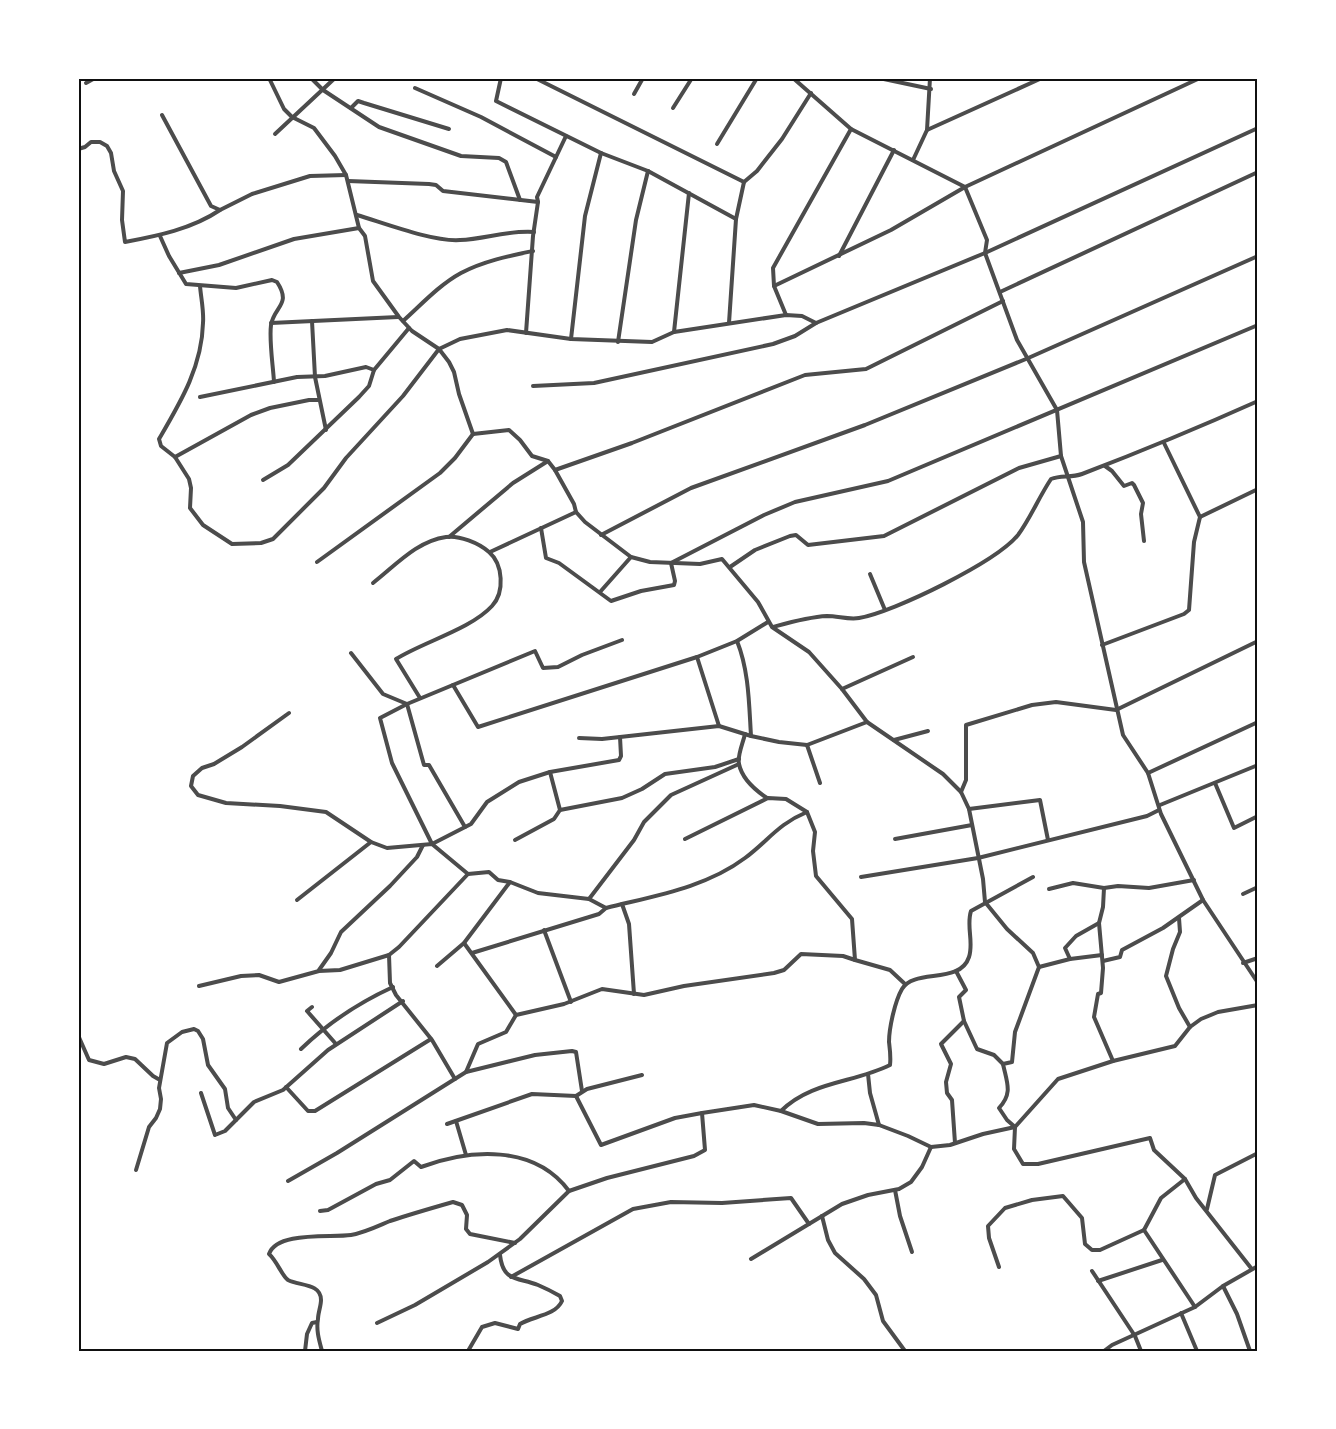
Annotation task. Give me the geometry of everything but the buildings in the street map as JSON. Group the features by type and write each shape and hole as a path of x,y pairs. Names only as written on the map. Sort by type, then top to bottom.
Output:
{"street":[{"path":"86,83 94,78"},
{"path":"269,78 284,109 292,117 314,128 346,175 359,228 365,236 373,281 409,328 439,349 454,372 473,434"},
{"path":"311,78 323,90 378,127 461,156 499,158 506,162 520,200"},
{"path":"275,134 335,78"},
{"path":"501,78 496,101 601,153 648,171 736,219"},
{"path":"535,78 542,79 744,182"},
{"path":"634,94 644,78"},
{"path":"672,108 692,78"},
{"path":"717,144 757,78"},
{"path":"793,78 851,129 965,187 987,240 985,253 1017,340 1057,410 1061,456 1083,522 1084,562 1123,735 1148,773 1159,807 1203,900 1258,983"},
{"path":"879,78 931,89"},
{"path":"913,160 927,130 930,78"},
{"path":"927,130 1042,78"},
{"path":"774,286 891,230 965,187 1200,78"},
{"path":"415,88 482,117 556,157"},
{"path":"729,323 736,219 744,182 758,171 812,93"},
{"path":"351,108 358,101 449,129"},
{"path":"162,115 211,207 220,210"},
{"path":"533,386 594,382 773,344 795,336 816,322 985,253 1258,128"},
{"path":"786,315 774,286 773,268 851,129"},
{"path":"526,333 537,197 566,136"},
{"path":"78,149 86,147 91,142 100,142 107,146 111,153 114,171 123,190 122,220 125,242 160,236 211,216 252,194 310,176 346,175"},
{"path":"839,256 894,150"},
{"path":"571,339 585,216 601,153"},
{"path":"618,342 636,220 648,171"},
{"path":"1000,292 1258,172"},
{"path":"348,181 429,184 436,185 443,190 538,202"},
{"path":"674,332 689,193"},
{"path":"357,215 401,229 446,239 460,240 508,233 534,232"},
{"path":"179,273 219,265 294,239 359,228"},
{"path":"160,236 186,284 236,288 272,280 277,282 284,302 271,323 274,382"},
{"path":"403,321 460,273 497,258 533,251"},
{"path":"601,535 691,488 865,425 1026,359 1258,256"},
{"path":"200,286 203,323 200,353 187,390 159,439 161,447 175,457 189,479 190,508 203,525 232,544 248,545 273,539 324,488 346,458 403,396 439,349 460,339 507,330 571,339 652,342 674,332 786,315 802,316 816,322"},
{"path":"555,470 632,443 805,375 866,369 1003,301"},
{"path":"271,323 399,317"},
{"path":"312,321 315,377 326,431"},
{"path":"671,563 764,514 795,502 888,481 1258,325"},
{"path":"263,480 288,465 326,431 369,386 374,370 409,328"},
{"path":"200,397 297,377 315,377 366,367 374,370"},
{"path":"175,457 251,415 270,408 319,400"},
{"path":"772,627 800,619 829,616 858,618 893,608 960,576 1003,549 1018,534 1051,479 1057,476 1074,477 1164,443 1258,401"},
{"path":"473,434 509,430 532,456 548,461 574,504 576,512 601,535 631,557 671,563 700,564 722,559 758,602 772,627 809,652 867,722 943,774 961,792 969,809 983,879 985,902 1007,929 1032,953 1039,967 1016,1032 1012,1062 1003,1064"},
{"path":"317,562 440,473 464,448 473,434"},
{"path":"1102,645 1184,614 1189,610 1194,542 1200,517 1164,443"},
{"path":"730,567 755,550 790,536 796,535 808,545 884,536 1019,468 1061,456"},
{"path":"373,583 418,546 449,537 513,483 548,461"},
{"path":"1105,465 1124,486 1132,483 1134,485 1143,503 1141,514 1144,541"},
{"path":"1200,517 1258,489"},
{"path":"490,552 576,512"},
{"path":"541,528 546,558 559,563 611,601 641,591 674,585 671,563"},
{"path":"420,698 396,659 463,626 492,607 501,593 501,580 490,552 471,541 449,537"},
{"path":"600,592 631,557"},
{"path":"870,574 885,610"},
{"path":"453,685 478,727 697,657 737,641 768,622"},
{"path":"468,874 432,844 392,763 380,718 420,698 535,651 543,668 558,667 622,640"},
{"path":"737,641 742,653 748,684 751,736"},
{"path":"961,792 966,780 966,725 1032,705 1056,702 1116,710 1258,641"},
{"path":"351,653 383,694 407,704"},
{"path":"697,657 719,726"},
{"path":"842,690 913,657"},
{"path":"407,704 424,765 429,765 465,827"},
{"path":"289,713 242,747 214,764 202,768 194,776 191,786 198,795 226,802 326,812 371,842 387,848 432,844 471,824 487,802 519,782 550,772 619,760 621,756 620,737"},
{"path":"579,738 620,737 719,726 751,736 807,745 867,722"},
{"path":"1148,773 1258,722"},
{"path":"893,740 928,731"},
{"path":"745,734 739,762 754,790 768,798 786,799 807,812 814,832 813,851 816,876 852,920 855,960"},
{"path":"807,745 820,783"},
{"path":"515,840 554,819 560,810 622,798 642,789 665,774 739,762"},
{"path":"589,899 634,840 644,822 671,795 739,762"},
{"path":"861,877 978,858 1147,816 1159,807 1258,765"},
{"path":"550,772 560,810"},
{"path":"1215,783 1234,828 1258,816"},
{"path":"685,838 768,798"},
{"path":"969,809 1040,800 1048,840"},
{"path":"471,953 599,914 606,908 678,890 714,876 745,858 791,818 807,812"},
{"path":"895,839 972,825"},
{"path":"297,900 371,842"},
{"path":"318,971 331,953 341,932 390,886 417,857 423,845"},
{"path":"199,986 241,976 259,975 279,982 318,971 340,970 389,955 468,874 489,872 498,880 510,882 537,893 589,899 606,908"},
{"path":"781,1111 792,1100 828,1084 868,1074 890,1065 889,1041 892,1023 905,984 912,980 961,968 969,957 968,919 971,911 1033,877"},
{"path":"1049,889 1073,883 1104,888 1119,886 1149,888 1194,879"},
{"path":"437,966 464,943 510,882"},
{"path":"1243,894 1258,887"},
{"path":"1104,888 1099,922 1103,961 1101,993 1098,994 1094,1017 1113,1061"},
{"path":"1103,961 1120,957 1122,950 1179,918 1203,900"},
{"path":"622,904 629,924 634,994"},
{"path":"1179,918 1180,932 1166,976 1179,1008 1190,1027"},
{"path":"1070,959 1065,948 1076,936 1099,922"},
{"path":"544,930 571,1002"},
{"path":"464,943 516,1015"},
{"path":"466,1072 478,1044 506,1032 516,1015 571,1002 602,989 644,995 684,986 774,973 784,970 801,954 843,956 890,970 905,984"},
{"path":"389,955 390,983 455,1079"},
{"path":"1039,967 1070,959 1102,955"},
{"path":"1243,963 1258,957"},
{"path":"956,970 966,990 959,997 964,1021 977,1049 994,1055 1003,1064 1008,1091 1006,1100 999,1108 1015,1127"},
{"path":"301,1049 346,1011 393,987"},
{"path":"201,1093 214,1135 225,1131 254,1102 286,1087 336,1044 403,1001"},
{"path":"576,1096 601,1145 675,1118 754,1105 781,1111 818,1124 879,1125 931,1147 1015,1127 1058,1079 1113,1061 1175,1046 1190,1027 1201,1019 1218,1012 1258,1005"},
{"path":"312,1006 307,1011 336,1044"},
{"path":"955,1143 952,1100 947,1093 946,1082 951,1064 941,1044 964,1021"},
{"path":"136,1170 149,1127 160,1109 159,1088 167,1044 182,1032 194,1029 203,1039 208,1065 225,1089 228,1108 236,1120"},
{"path":"78,1035 88,1060 104,1064 126,1057 135,1059 160,1080"},
{"path":"286,1087 308,1111 315,1111 430,1039"},
{"path":"288,1181 337,1154 466,1072 535,1055 572,1051 576,1052 579,1062 582,1091"},
{"path":"868,1074 870,1093 879,1125"},
{"path":"447,1124 532,1094 576,1096 582,1091 642,1075"},
{"path":"377,1323 415,1305 500,1254 515,1243 568,1191 607,1178 694,1156 705,1150 702,1113"},
{"path":"456,1121 466,1155"},
{"path":"1015,1127 1014,1149 1023,1164 1038,1164 1150,1138 1154,1150 1185,1179 1251,1268"},
{"path":"751,1259 842,1204 868,1195 895,1190 911,1182 922,1167 931,1147"},
{"path":"1207,1209 1215,1175 1258,1153"},
{"path":"320,1211 328,1210 376,1184 390,1180 414,1161 421,1167 466,1155 504,1155 529,1159 559,1178 568,1191"},
{"path":"999,1267 988,1226 1005,1208 1032,1200 1063,1196 1082,1218 1085,1244 1092,1250 1100,1250 1144,1230 1161,1198 1185,1179"},
{"path":"895,1190 900,1216 912,1252"},
{"path":"511,1277 633,1209 657,1204 722,1203 791,1198 809,1224"},
{"path":"322,1351 317,1322 321,1300 319,1294 315,1288 290,1281 284,1276 279,1265 269,1254 271,1248 278,1242 352,1235 453,1202 462,1205 466,1215 466,1229 470,1234 515,1243"},
{"path":"822,1216 828,1240 835,1253 864,1279 876,1295 883,1321 906,1351"},
{"path":"1144,1230 1195,1306"},
{"path":"468,1351 482,1327 495,1323 518,1329 520,1324 526,1320 550,1312 562,1301 560,1296 537,1284 518,1281 506,1275 501,1266 500,1254"},
{"path":"1098,1281 1162,1260"},
{"path":"1104,1351 1112,1345 1195,1306 1251,1268 1258,1266"},
{"path":"1092,1271 1135,1336 1141,1351"},
{"path":"1223,1286 1237,1314 1250,1351"},
{"path":"1181,1313 1197,1351"},
{"path":"305,1351 307,1334 312,1323 317,1322"}]}
